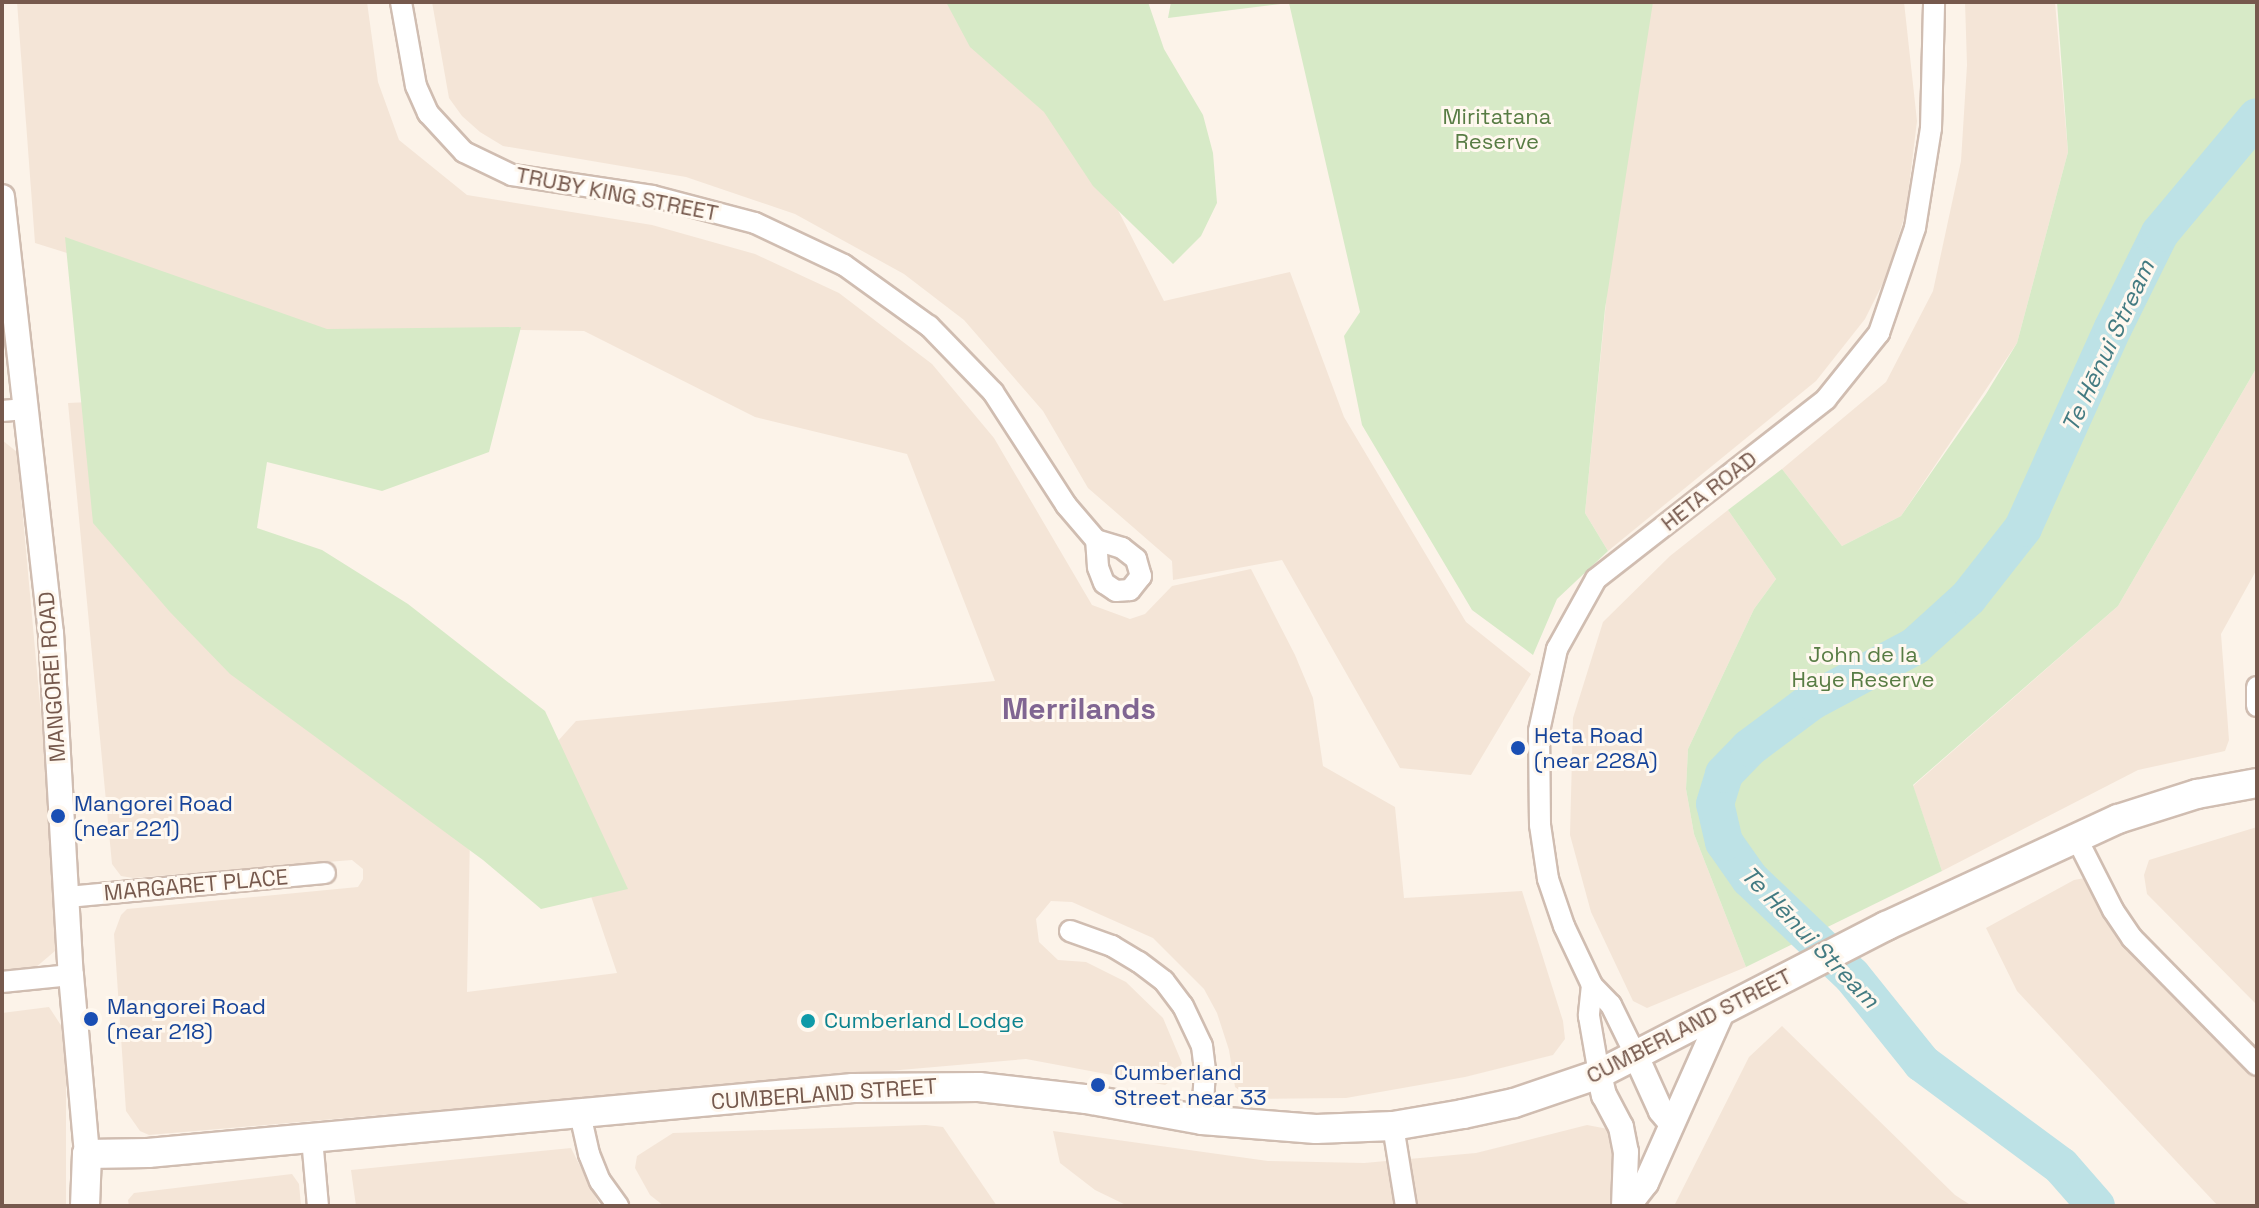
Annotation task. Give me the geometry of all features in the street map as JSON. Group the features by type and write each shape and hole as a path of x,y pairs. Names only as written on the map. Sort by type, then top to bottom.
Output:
{"main road":[{"name":"CUMBERLAND STREET","path":"87,1154 148,1153 912,1085 1040,1093 1202,1120 1316,1129 1393,1126 1514,1103 1599,1074 1874,932 2076,837 2118,819 2197,794 2257,783"},
{"name":"MANGOREI ROAD","path":"85,1206 87,1154"}],"street":[{"name":"TRUBY KING STREET","path":"401,2 408,57 416,86 428,113 464,152 512,175 652,196 755,223 844,265 897,301 963,359 1002,404 1066,505 1096,540"},
{"name":"HETA ROAD","path":"1636,1056 1611,1005 1592,985 1564,926 1548,879 1540,825 1539,731 1557,649 1596,579 1826,399 1879,333 1918,213 1931,128 1934,2"},
{"name":"MANGOREI ROAD","path":"2,197 14,410 51,633 71,975 87,1154"},
{"path":"2257,687 2257,706"},
{"path":"2076,837 2113,910 2132,938 2257,1065"},
{"name":"MARGARET PLACE","path":"67,897 325,873"},
{"path":"1070,931 1112,946 1139,962 1164,981 1183,1006 1202,1046 1205,1070 1202,1120"},
{"path":"2,982 71,975"},
{"name":"HETA ROAD","path":"1592,985 1589,1016 1599,1074"},
{"path":"1626,1206 1646,1183 1723,1010"},
{"path":"1636,1056 1661,1111 1671,1123"},
{"path":"1599,1074 1604,1095 1621,1127 1626,1152 1626,1206"},
{"path":"580,1114 595,1167 618,1206"},
{"path":"1393,1126 1406,1206"},
{"path":"312,1138 318,1206"}],"shaded area":[{"path":"17,2 367,2 378,82 399,140 467,195 652,225 755,254 839,293 932,364 994,438 1092,605 1130,619 1145,614 1172,586 1251,569 1295,655 1313,698 1323,766 1395,807 1404,898 1522,891 1563,1021 1565,1039 1553,1055 1465,1077 1346,1098 1251,1099 1235,1087 1229,1050 1217,1013 1204,989 1153,938 1072,902 1051,901 1036,919 1039,942 1058,960 1086,962 1126,982 1163,1018 1182,1063 1175,1078 1165,1085 1026,1059 149,1135 140,1131 126,1111 114,934 121,915 127,909 358,887 363,879 363,869 352,860 133,878 121,876 112,864 68,403 155,399 470,835 467,992 617,973 548,769 549,751 576,721 995,681 907,454 755,417 584,331 449,329 336,337 35,243"},
{"path":"432,2 952,2 1078,131 1164,301 1290,272 1344,417 1466,622 1531,674 1471,775 1400,768 1282,560 1173,580 1172,561 1088,488 1043,411 964,320 904,274 795,214 686,177 503,146 480,132 462,116 449,98"},
{"path":"1636,2 1904,2 1917,121 1906,211 1887,275 1865,319 1816,381 1608,551 1585,513"},
{"path":"1965,2 2055,2 2068,152 2017,343 1901,516 1842,546 1782,469 1886,382 1933,291 1961,161 1967,65"},
{"path":"2257,367 2257,569 2221,634 2229,740 2225,751 2138,770 1942,871 1913,786 2118,606"},
{"path":"2,440 17,452 62,945 35,968 2,972"},
{"path":"1728,510 1776,579 1754,609 1688,749 1686,789 1694,834 1746,967 1647,1008 1633,1001 1591,912 1570,835 1573,718 1603,622 1670,556"},
{"path":"2257,827 2257,1005 2147,894 2144,875 2149,860"},
{"path":"2085,878 2094,899 2130,947 2257,1072 2257,1206 2218,1206 2017,991 1986,928 2074,880"},
{"path":"49,1007 66,1033 66,1206 2,1206 2,1013"},
{"path":"1782,1026 1955,1195 1972,1206 1674,1206 1749,1057"},
{"path":"1587,1125 1608,1129 1612,1135 1617,1160 1615,1206 1128,1206 1095,1190 1060,1163 1053,1131 1268,1161 1364,1163 1476,1153"},
{"path":"943,1127 997,1206 664,1206 650,1195 635,1168 637,1156 673,1133"},
{"path":"571,1148 600,1206 356,1206 351,1170"},
{"path":"292,1174 299,1184 301,1206 129,1206 128,1200 134,1193"}],"green space":[{"path":"946,2 1148,2 1164,49 1203,115 1213,153 1217,203 1201,236 1173,264 1093,186 1044,112 970,47"},
{"name":"Miritatana Reserve","path":"1171,2 1653,2 1605,309 1585,513 1608,551 1557,599 1533,655 1472,610 1362,425 1344,336 1360,312 1289,3 1168,18"},
{"name":"John de la Haye Reserve","path":"2057,2 2257,2 2257,367 2118,606 1913,785 1942,871 1746,967 1694,834 1686,789 1688,749 1754,609 1776,579 1728,510 1782,469 1842,546 1901,516 1986,394 2017,343 2068,152"},
{"path":"65,237 327,329 521,327 489,452 382,491 267,462 257,528 322,550 408,604 545,711 628,889 541,909 483,860 230,674 170,612 93,523"}],"waterway":[{"name":"Te Hēnui Stream","path":"2096,1206 2061,1166 1922,1063 1852,976 1750,879 1724,842 1715,804 1724,774 1749,748 1812,701 1915,646 1968,598 2023,528 2113,328 2160,233 2257,117"}],"place":[{"name":"Heta Road (near 228A)","path":"1518,748"},
{"name":"Mangorei Road (near 221)","path":"58,816"},
{"name":"Mangorei Road (near 218)","path":"91,1019"},
{"name":"Cumberland Lodge","path":"808,1021"},
{"name":"Cumberland Street near 33","path":"1098,1085"}],"district":[{"name":"Merrilands","path":"1079,709"}]}
